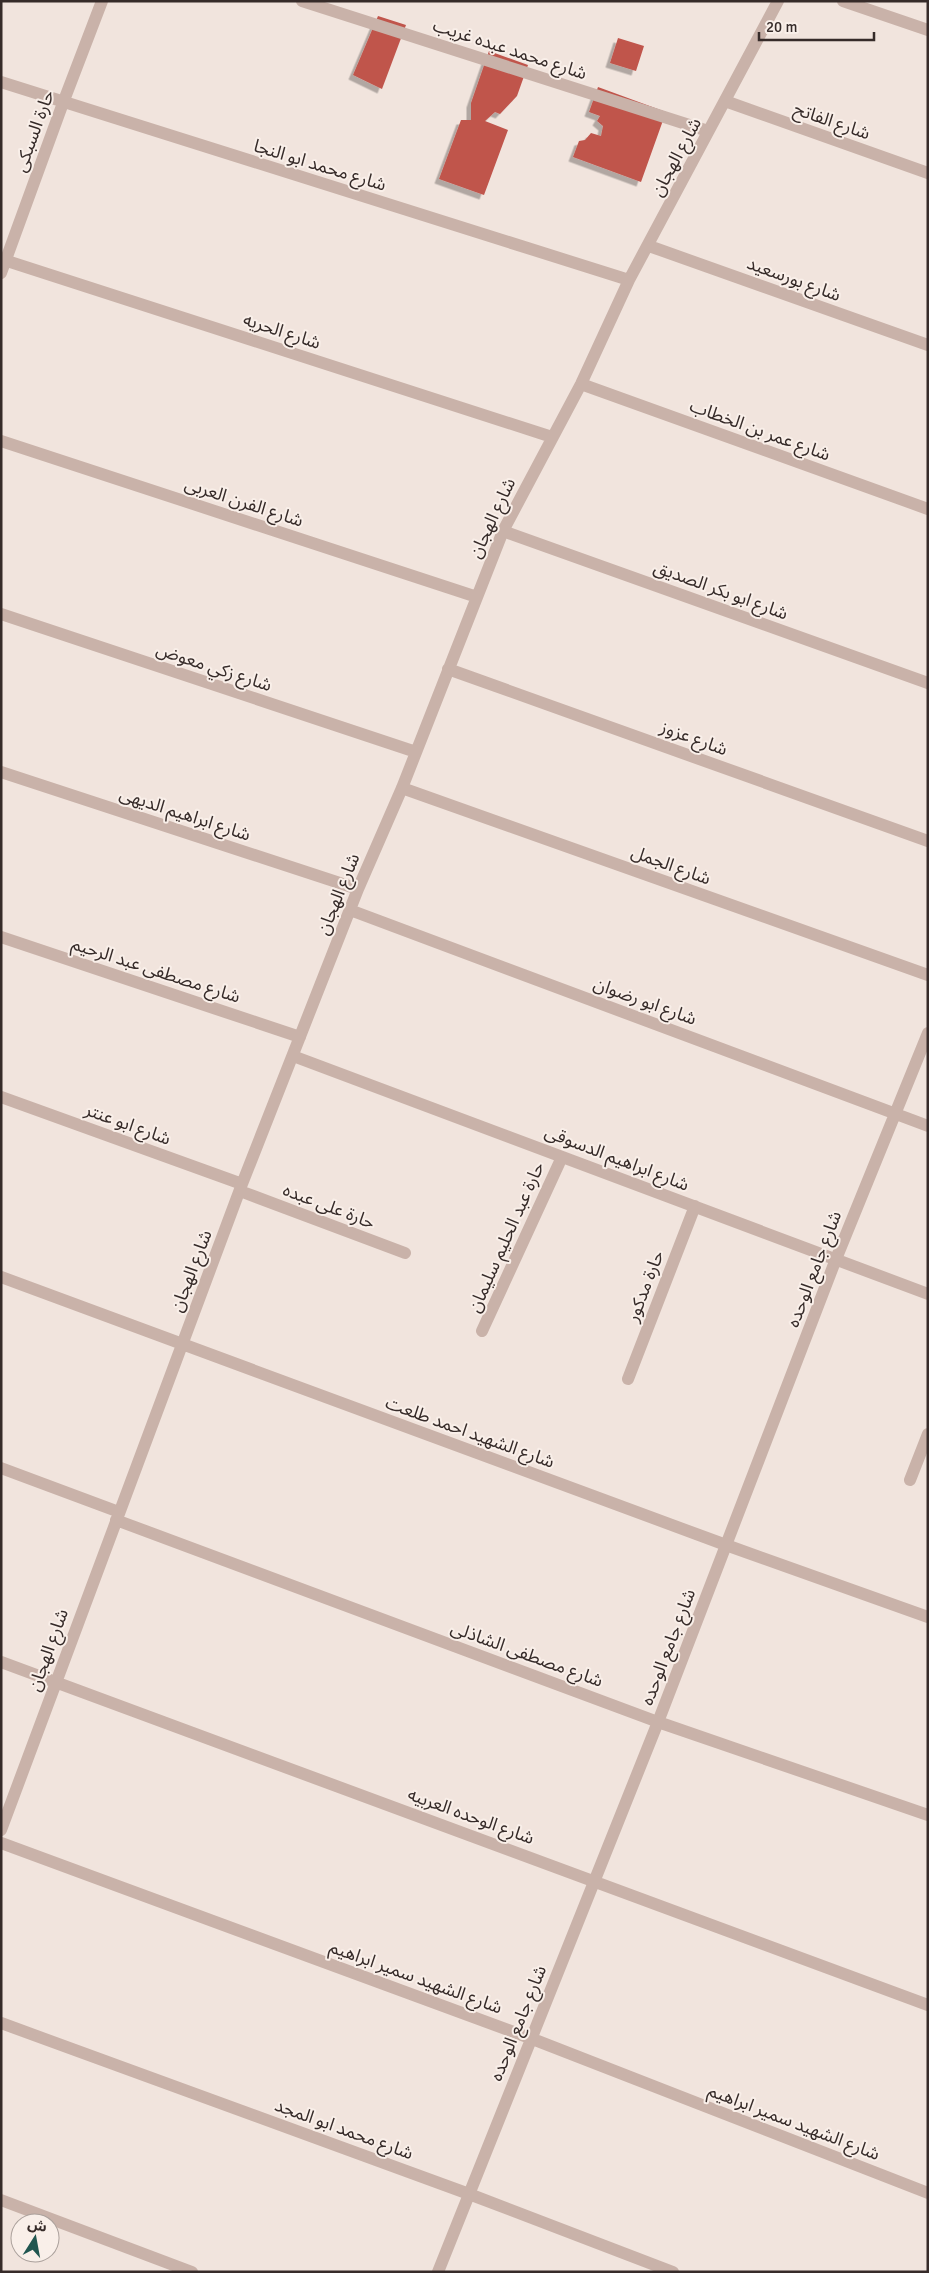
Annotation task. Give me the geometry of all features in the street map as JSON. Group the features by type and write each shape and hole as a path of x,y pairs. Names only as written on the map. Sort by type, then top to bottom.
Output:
{"street":[{"name":"حارة السبكى","path":"3,264 102,1"},
{"name":"شارع محمد عبده غريب","path":"302,1 708,131"},
{"name":"شارع الهجان","path":"1,1830 241,1187 358,889 402,788 503,531 581,384 629,280 649,246 778,1"},
{"path":"843,1 928,30"},
{"name":"شارع محمد ابو النجا","path":"1,82 629,280"},
{"name":"شارع الفاتح","path":"725,101 928,173"},
{"name":"شارع بورسعيد","path":"649,246 928,345"},
{"name":"شارع الحريه","path":"3,264 552,437"},
{"name":"شارع عمر بن الخطاب","path":"581,384 928,509"},
{"name":"شارع الفرن العربى","path":"1,441 477,597"},
{"name":"شارع ابو بكر الصديق","path":"503,531 928,682"},
{"name":"شارع زكي معوض","path":"1,614 416,752"},
{"name":"شارع عزوز","path":"448,668 928,841"},
{"name":"شارع ابراهيم الديهى","path":"1,772 358,889"},
{"name":"شارع الجمل","path":"402,788 928,975"},
{"name":"شارع ابو رضوان","path":"350,910 928,1126"},
{"name":"شارع مصطفى عبد الرحيم","path":"1,937 300,1036"},
{"name":"شارع جامع الوحده","path":"438,2272 658,1722 836,1259 928,1033"},
{"name":"شارع ابراهيم الدسوقى","path":"293,1056 928,1294"},
{"name":"شارع ابو عنتر","path":"1,1097 241,1187"},
{"name":"حارة عبد الحليم سليمان","path":"482,1331 562,1156"},
{"name":"حارة على عبده","path":"241,1187 405,1253"},
{"name":"حارة مدكور","path":"628,1379 695,1206"},
{"name":"شارع الشهيد احمد طلعت","path":"1,1277 726,1545 928,1617"},
{"path":"910,1480 928,1434"},
{"name":"شارع مصطفى الشاذلى","path":"1,1468 117,1516 658,1722 928,1815"},
{"name":"شارع الوحده العربيه","path":"1,1662 928,2005"},
{"name":"شارع الشهيد سمير ابراهيم","path":"1,1843 530,2038 928,2194"},
{"name":"شارع محمد ابو المجد","path":"1,2023 469,2194 673,2272"},
{"path":"1,2200 192,2272"}],"building":[{"path":"378,16 406,25 382,89 353,75"},
{"path":"618,38 644,46 636,71 610,63"},
{"path":"489,51 528,65 517,96 500,114 495,112 485,121 508,130 484,195 439,179 461,120 471,120 471,103"},
{"path":"598,87 666,112 641,182 573,157 579,141 585,140 591,133 601,136 603,126 597,121 600,116 589,112"}]}
